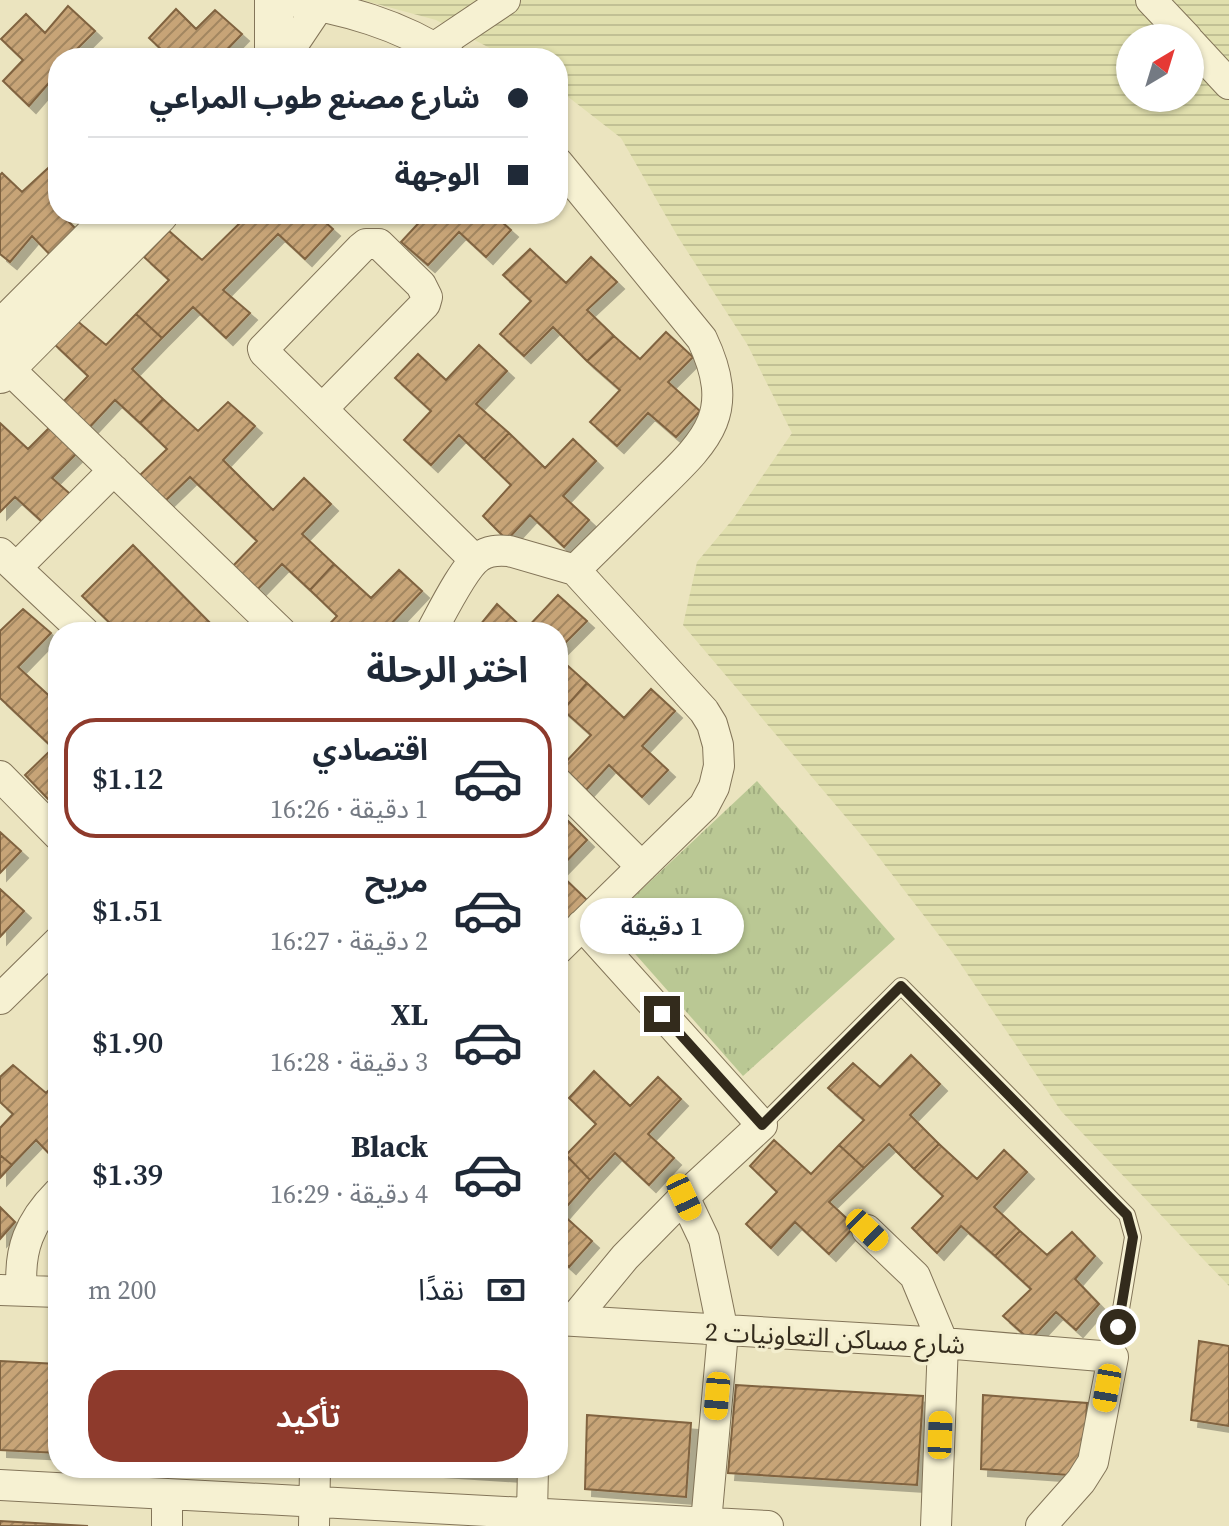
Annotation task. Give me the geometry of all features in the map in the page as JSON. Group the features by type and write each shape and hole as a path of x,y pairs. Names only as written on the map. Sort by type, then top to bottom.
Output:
{"street":[{"path":"274,0 274,48"},
{"path":"284,0 321,3 378,21 435,48"},
{"path":"448,48 505,0"},
{"path":"1151,0 1173,24"},
{"path":"291,48 321,3"},
{"path":"1204,57 1229,84"},
{"path":"568,175 702,339 715,366 718,395 712,424 697,450 575,570"},
{"path":"2,357 108,224"},
{"path":"2,357 148,224"},
{"path":"322,409 425,304 427,297 421,285 379,244 366,244 361,248 263,349 322,409 475,560"},
{"path":"2,357 271,622"},
{"path":"73,622 8,560 114,470"},
{"path":"437,622 475,560 490,551 500,550 575,570 704,711 712,724 718,745 719,766 714,787 704,806 568,939"},
{"path":"0,776 48,825"},
{"path":"568,793 642,867"},
{"path":"568,1318 684,1197 762,1125 582,925"},
{"path":"0,999 48,952"},
{"path":"684,1197 704,1239 723,1332 706,1523"},
{"path":"48,1205 33,1223 26,1239 11,1290 48,1292"},
{"path":"867,1230 915,1276 943,1343 936,1526"},
{"name":"شارع مساكن التعاونيات 2","path":"568,1320 943,1343 1113,1357"},
{"path":"1041,1526 1081,1481 1093,1462 1113,1357"},
{"path":"314,1514 315,1478"},
{"path":"532,1513 533,1478"},
{"path":"0,1485 156,1485 314,1514 532,1513 563,1520 768,1526"},
{"path":"156,1485 167,1526"}],"lane":[{"path":"762,1125 901,986 1127,1215 1133,1237 1113,1357"}],"green space":[{"path":"362,0 1229,0 1229,1286 1061,1111 955,956 867,842 683,625 697,562 733,519 792,433 747,344 678,237 621,138 568,97 568,48 490,48 436,20"},
{"path":"757,781 895,939 743,1076 607,922"}],"building":[{"path":"68,6 95,31 78,48 48,48 48,84 29,106 3,81 23,60 1,39 26,14 45,33"},
{"path":"176,9 196,29 215,10 242,34 229,48 160,48 149,38"},
{"path":"48,168 48,224 71,224 82,235 56,261 32,236 10,262 0,254 0,175 2,173 22,192"},
{"path":"239,224 327,224 333,229 305,259 278,234 223,290 250,313 226,338 193,307 162,338 136,314 169,280 144,257 169,231 202,260"},
{"path":"418,224 504,224 511,230 486,257 459,232 428,265 401,242"},
{"path":"530,249 566,283 591,257 617,282 587,310 614,336 587,361 553,327 524,356 500,334 531,301 503,275"},
{"path":"136,314 162,338 132,369 163,399 140,423 115,400 87,430 61,404 88,376 52,342 75,319 106,345"},
{"path":"666,332 693,357 668,382 700,411 676,437 648,413 617,446 590,422 620,390 587,361 614,336 640,359"},
{"path":"479,345 507,371 476,404 509,433 484,459 459,435 431,465 404,440 431,411 395,378 418,354 446,380"},
{"path":"163,399 198,431 228,402 255,426 223,460 273,510 304,478 331,504 302,534 334,564 310,590 282,564 254,593 230,569 257,541 190,477 163,503 137,478 167,449 140,423"},
{"path":"0,423 28,449 54,423 81,449 52,478 77,500 50,529 15,497 0,512"},
{"path":"509,433 545,468 573,439 596,461 563,496 589,520 564,547 530,515 507,540 483,516 511,485 484,459"},
{"path":"133,545 209,622 109,622 82,596"},
{"path":"334,564 371,598 399,570 422,591 393,622 331,622 337,616 310,590"},
{"path":"558,595 587,621 568,640 568,622 533,622"},
{"path":"497,604 516,622 482,622"},
{"path":"23,609 48,630 48,636 18,667 48,695 48,743 0,698 0,631"},
{"path":"568,666 587,683 568,704"},
{"path":"587,683 624,718 651,689 675,711 642,746 668,770 642,797 609,765 586,790 568,772 568,760 591,735 568,714 568,704"},
{"path":"48,753 48,799 25,775"},
{"path":"568,821 587,840 568,860"},
{"path":"0,832 21,851 0,873"},
{"path":"568,882 588,901 568,922"},
{"path":"0,889 24,911 0,937"},
{"path":"911,1055 940,1084 910,1115 939,1144 914,1169 889,1144 864,1168 839,1145 864,1120 828,1088 853,1063 880,1087"},
{"path":"13,1065 46,1093 48,1091 48,1153 36,1140 12,1165 0,1155 0,1128 13,1114 0,1102 0,1077"},
{"path":"594,1071 630,1106 658,1077 681,1099 648,1134 674,1158 649,1185 615,1153 590,1180 568,1157 568,1153 596,1124 569,1098"},
{"path":"774,1140 811,1174 839,1145 864,1168 829,1202 855,1226 829,1254 795,1222 771,1248 746,1224 777,1192 750,1166"},
{"path":"939,1144 977,1179 1004,1150 1027,1172 994,1207 1020,1231 995,1256 961,1226 937,1253 912,1228 943,1196 914,1169"},
{"path":"0,1155 12,1165 0,1178"},
{"path":"568,1157 590,1180 568,1205"},
{"path":"0,1207 15,1222 0,1239"},
{"path":"568,1219 592,1241 568,1266"},
{"path":"1020,1231 1047,1255 1072,1232 1095,1256 1075,1279 1099,1304 1076,1330 1056,1312 1030,1340 1003,1316 1031,1289 995,1256"},
{"path":"1199,1341 1229,1346 1229,1426 1191,1420"},
{"path":"0,1361 48,1363 48,1452 0,1450"},
{"path":"736,1385 923,1396 917,1485 728,1473"},
{"path":"983,1395 1087,1403 1083,1476 981,1469"},
{"path":"587,1415 691,1423 686,1497 585,1489"},
{"path":"0,1521 88,1526 0,1526"}],"route":[{"path":"662,1014 762,1125 901,986 1127,1215 1133,1237 1118,1327"}]}
